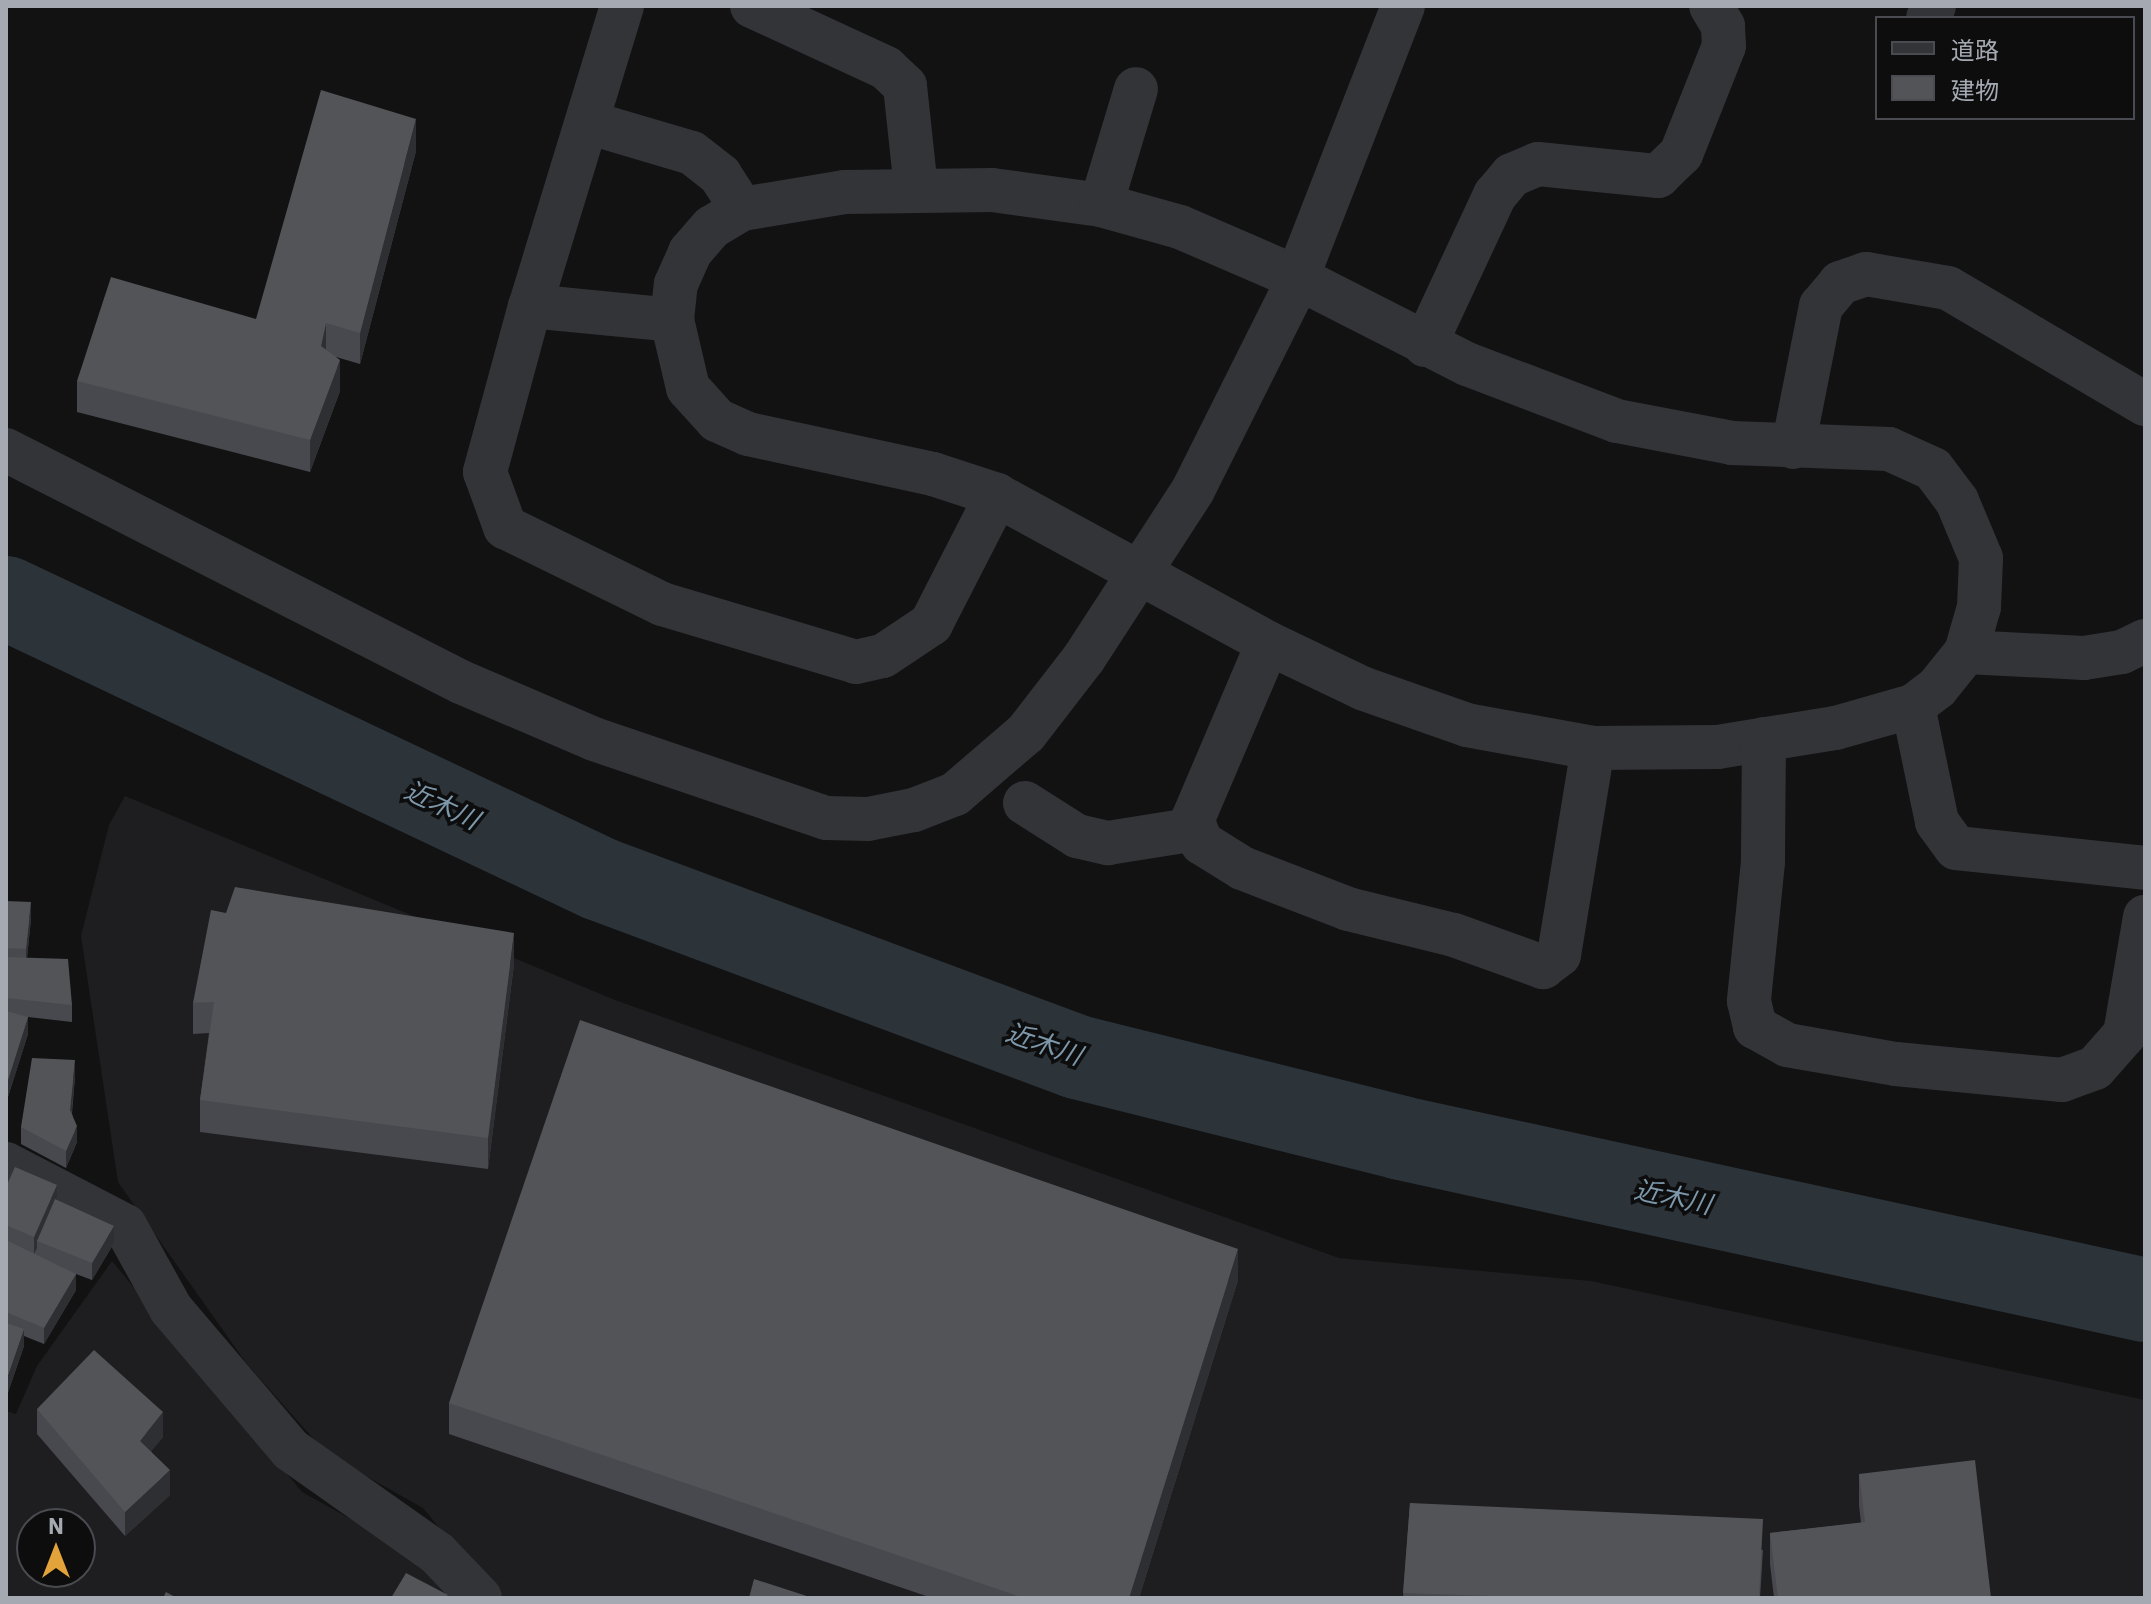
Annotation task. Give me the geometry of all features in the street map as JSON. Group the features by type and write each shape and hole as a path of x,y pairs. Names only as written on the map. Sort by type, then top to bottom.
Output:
{"street":[{"path":"622,6 530,306 485,472 495,508 505,527 662,604 856,662 883,656 931,624 997,495"},
{"path":"752,6 886,68 905,86 916,189"},
{"path":"6,450 461,682 594,739 826,818 868,819 914,810 955,794 990,769 1065,683 1193,490 1298,278 1403,6"},
{"path":"1425,345 1495,195 1512,175 1538,164 1658,176 1681,154 1724,46 1723,26 1711,6"},
{"path":"1101,205 1136,89"},
{"path":"587,122 692,153 720,175 742,209"},
{"path":"916,189 992,190 1101,205 1180,227 1298,278 1425,345 1617,421 1732,443 1889,449 1933,469 1957,501 1981,558 1979,607 1966,652 1937,688 1913,706 1835,728 1764,739 1643,751 1593,748 1467,725 1362,688 1268,643 997,495 933,474 748,434 717,420 688,388 672,320 676,284 690,252 712,227 742,209 845,192 916,189"},
{"path":"1793,447 1821,306 1840,283 1866,274 1948,288 2145,404"},
{"path":"530,306 672,320"},
{"path":"1966,652 2084,658 2122,652 2145,641"},
{"path":"1268,643 1196,805 1196,829 1202,843 1242,868 1307,896 1454,935 1543,967 1559,955 1593,748"},
{"path":"1913,706 1937,822 1956,848 2145,868"},
{"path":"1764,739 1763,862 1749,1001 1755,1027 1787,1045 1896,1064 2062,1080 2095,1068 2125,1034 2145,917"},
{"path":"1025,803 1077,836 1108,843 1196,829"},
{"path":"6,1164 125,1226 171,1309 291,1450 437,1553 480,1598"}],"shaded area":[{"path":"125,796 615,1000 1339,1258 1591,1281 2145,1400 2145,1598 498,1598 423,1508 327,1454 247,1364 118,1182 81,936 109,825"},
{"path":"112,1261 302,1492 410,1552 451,1598 6,1598 6,1411 16,1414 37,1366"}],"building":[{"path":"321,90 416,119 360,333 326,323 321,346 340,360 310,440 77,381 111,277 256,319"},
{"path":"235,887 514,933 488,1138 200,1100 214,1002 193,1003 211,910 226,913"},
{"path":"6,901 31,902 26,949 6,948"},
{"path":"6,957 68,959 72,1005 6,998"},
{"path":"6,1011 28,1017 7,1083 6,1083"},
{"path":"580,1020 1238,1249 1129,1598 1024,1598 449,1403"},
{"path":"32,1058 75,1060 70,1110 77,1126 66,1151 21,1127"},
{"path":"15,1167 57,1185 34,1237 6,1225 6,1187"},
{"path":"55,1199 114,1226 92,1263 37,1241"},
{"path":"6,1240 76,1274 44,1328 6,1312"},
{"path":"6,1323 24,1329 6,1381"},
{"path":"94,1350 163,1412 140,1441 170,1470 125,1512 37,1409"},
{"path":"1975,1460 1991,1598 1778,1598 1770,1533 1865,1522 1859,1474"},
{"path":"1410,1503 1763,1519 1759,1598 1547,1598 1403,1593"},
{"path":"406,1573 448,1595 445,1598 391,1598"},
{"path":"754,1579 813,1598 749,1598"},
{"path":"166,1592 177,1598 163,1598"}],"waterway":[{"name":"近木川","path":"6,598 600,879 1077,1057 1401,1138 2145,1300"}]}
